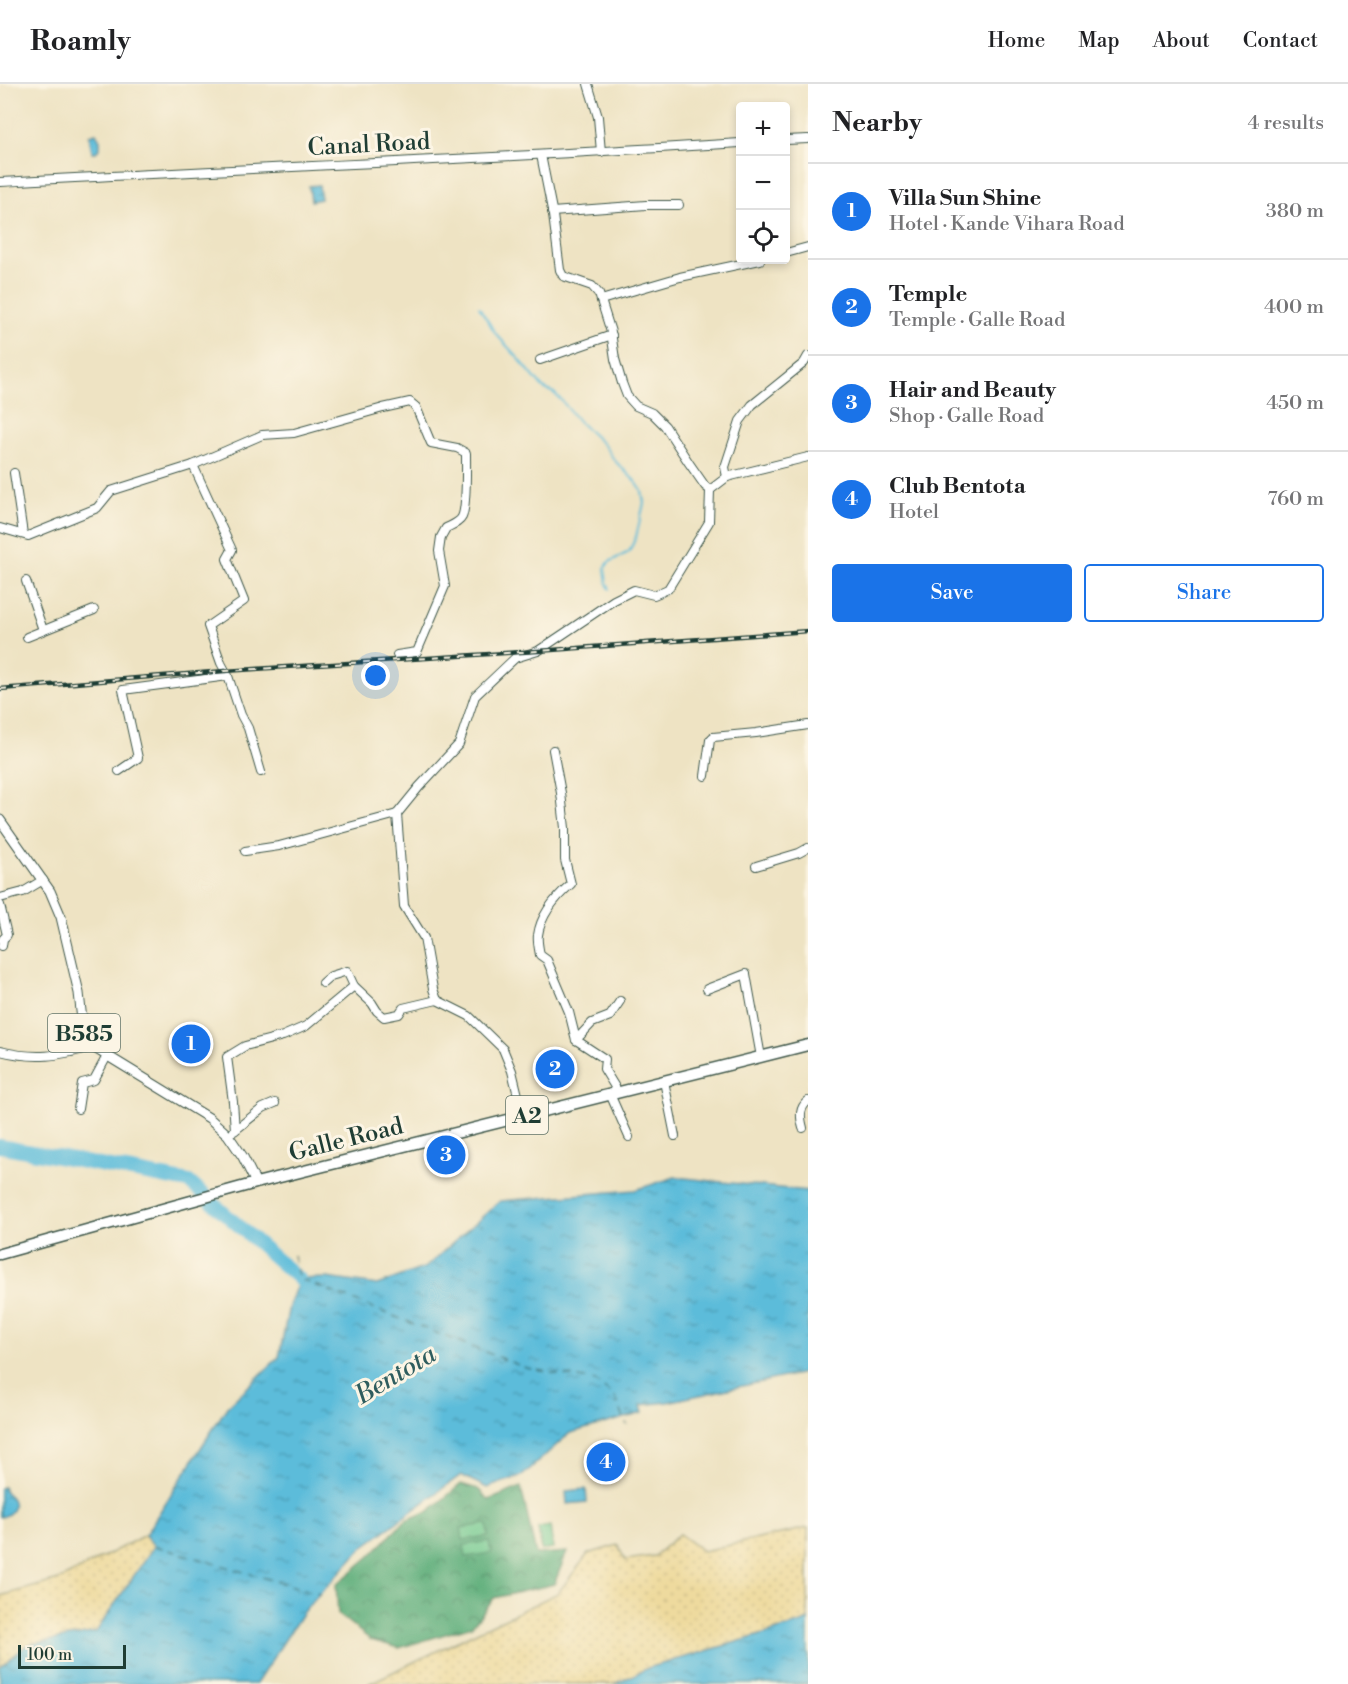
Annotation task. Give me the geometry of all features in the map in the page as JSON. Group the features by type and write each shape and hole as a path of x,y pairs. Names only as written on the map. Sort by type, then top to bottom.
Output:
{"highway":[{"name":"Galle Road","path":"0,1254 251,1184 808,1045"}],"main road":[{"name":"B585","path":"0,820 50,891 61,917 79,993 84,1038 107,1056 231,1132 243,1157 251,1184"}],"street":[{"path":"588,84 598,117 601,152"},
{"path":"790,140 808,139"},
{"name":"Canal Road","path":"0,182 736,143"},
{"path":"541,155 560,270 563,276 592,286 599,294 627,396 636,406 651,413 665,426 688,463 710,490"},
{"path":"552,212 646,205 680,205"},
{"path":"790,252 808,247"},
{"path":"601,300 680,277 741,264"},
{"path":"540,360 612,335"},
{"path":"727,477 725,467 740,421 752,405 804,363 808,356"},
{"path":"0,528 28,536 97,508 111,491 193,465 262,435 294,433 410,402 416,407 431,443 457,448 466,453 466,482 463,516 457,523 446,528 441,537 439,551 445,586 417,652 398,655"},
{"path":"710,490 727,477 808,457"},
{"path":"193,465 231,550 227,559 244,601 208,626 248,728 261,772"},
{"path":"14,473 23,534"},
{"path":"246,851 279,846 397,814 459,744 475,696 514,658 538,651 614,600 634,590 654,595 668,589 709,522 710,490"},
{"path":"26,580 43,630"},
{"path":"27,637 94,610"},
{"path":"119,771 138,758 123,690 228,676"},
{"path":"705,776 712,737 808,725"},
{"path":"553,750 561,792 565,860 571,884 558,896 541,923 538,937 540,955 547,960 569,1012 576,1040 605,1059 604,1069 629,1137"},
{"path":"397,814 404,906 424,938 437,1000"},
{"path":"756,866 808,848"},
{"path":"0,897 23,892 43,880"},
{"path":"0,905 7,935 3,939 2,946"},
{"path":"323,983 331,976 347,971 354,986 384,1017 399,1014 403,1008 437,1000 469,1016 503,1049 512,1071 523,1116"},
{"path":"706,989 746,974 761,1057"},
{"path":"231,1132 233,1102 226,1057 245,1047 283,1036 306,1026 354,986"},
{"path":"576,1040 592,1023 610,1016 620,1001"},
{"path":"0,1051 39,1057 93,1047"},
{"path":"78,1109 82,1083 94,1080 107,1056"},
{"path":"664,1081 675,1136"},
{"path":"803,1128 801,1111 803,1105 808,1101"},
{"path":"231,1132 263,1108 275,1103"}],"green space":[{"path":"461,1484 478,1489 489,1500 521,1487 536,1554 567,1552 554,1584 494,1598 472,1626 399,1648 371,1640 338,1614 336,1585 370,1556 406,1520 429,1511"},
{"path":"487,1524 488,1536 463,1540 461,1528"},
{"path":"550,1526 553,1548 541,1550 538,1528"},
{"path":"489,1541 491,1553 466,1557 464,1545"}],"sand":[{"path":"808,1528 808,1620 802,1623 648,1668 615,1684 368,1684 558,1593 588,1554 618,1545 625,1560 655,1556 679,1534 703,1551"},
{"path":"145,1535 155,1546 96,1632 27,1645 0,1667 0,1596 59,1580"}],"water":[{"path":"96,133 100,140 100,148 92,152 89,135"},
{"path":"319,185 321,199 311,201 309,186"},
{"name":"Bentota","path":"675,1177 808,1191 808,1372 667,1402 641,1405 643,1413 570,1433 523,1475 487,1488 461,1475 363,1547 303,1612 256,1684 0,1684 0,1667 27,1645 96,1632 154,1546 145,1535 227,1407 279,1357 289,1306 299,1279 327,1278 377,1285 426,1267 500,1201 635,1190"},
{"path":"3,1487 14,1506 9,1514 0,1517 0,1488"},
{"path":"586,1489 587,1502 567,1504 566,1491"},
{"path":"808,1620 808,1684 615,1684 648,1668"}],"waterway":[{"path":"479,307 496,334 543,388 554,393 562,401 578,421 603,444 642,491 644,503 636,537 629,552 609,562 605,568 610,589"},
{"path":"0,1146 189,1182 299,1279"}],"ferry route":[{"path":"293,1255 299,1279 526,1368 595,1381 615,1397 627,1425"},
{"path":"155,1546 320,1594"}],"railway":[{"path":"0,689 225,671 808,631"}],"place":[{"name":"Villa Sun Shine","path":"191,1044"},
{"name":"Temple","path":"555,1069"},
{"name":"Hair and Beauty","path":"446,1155"},
{"name":"Club Bentota","path":"606,1462"}]}
